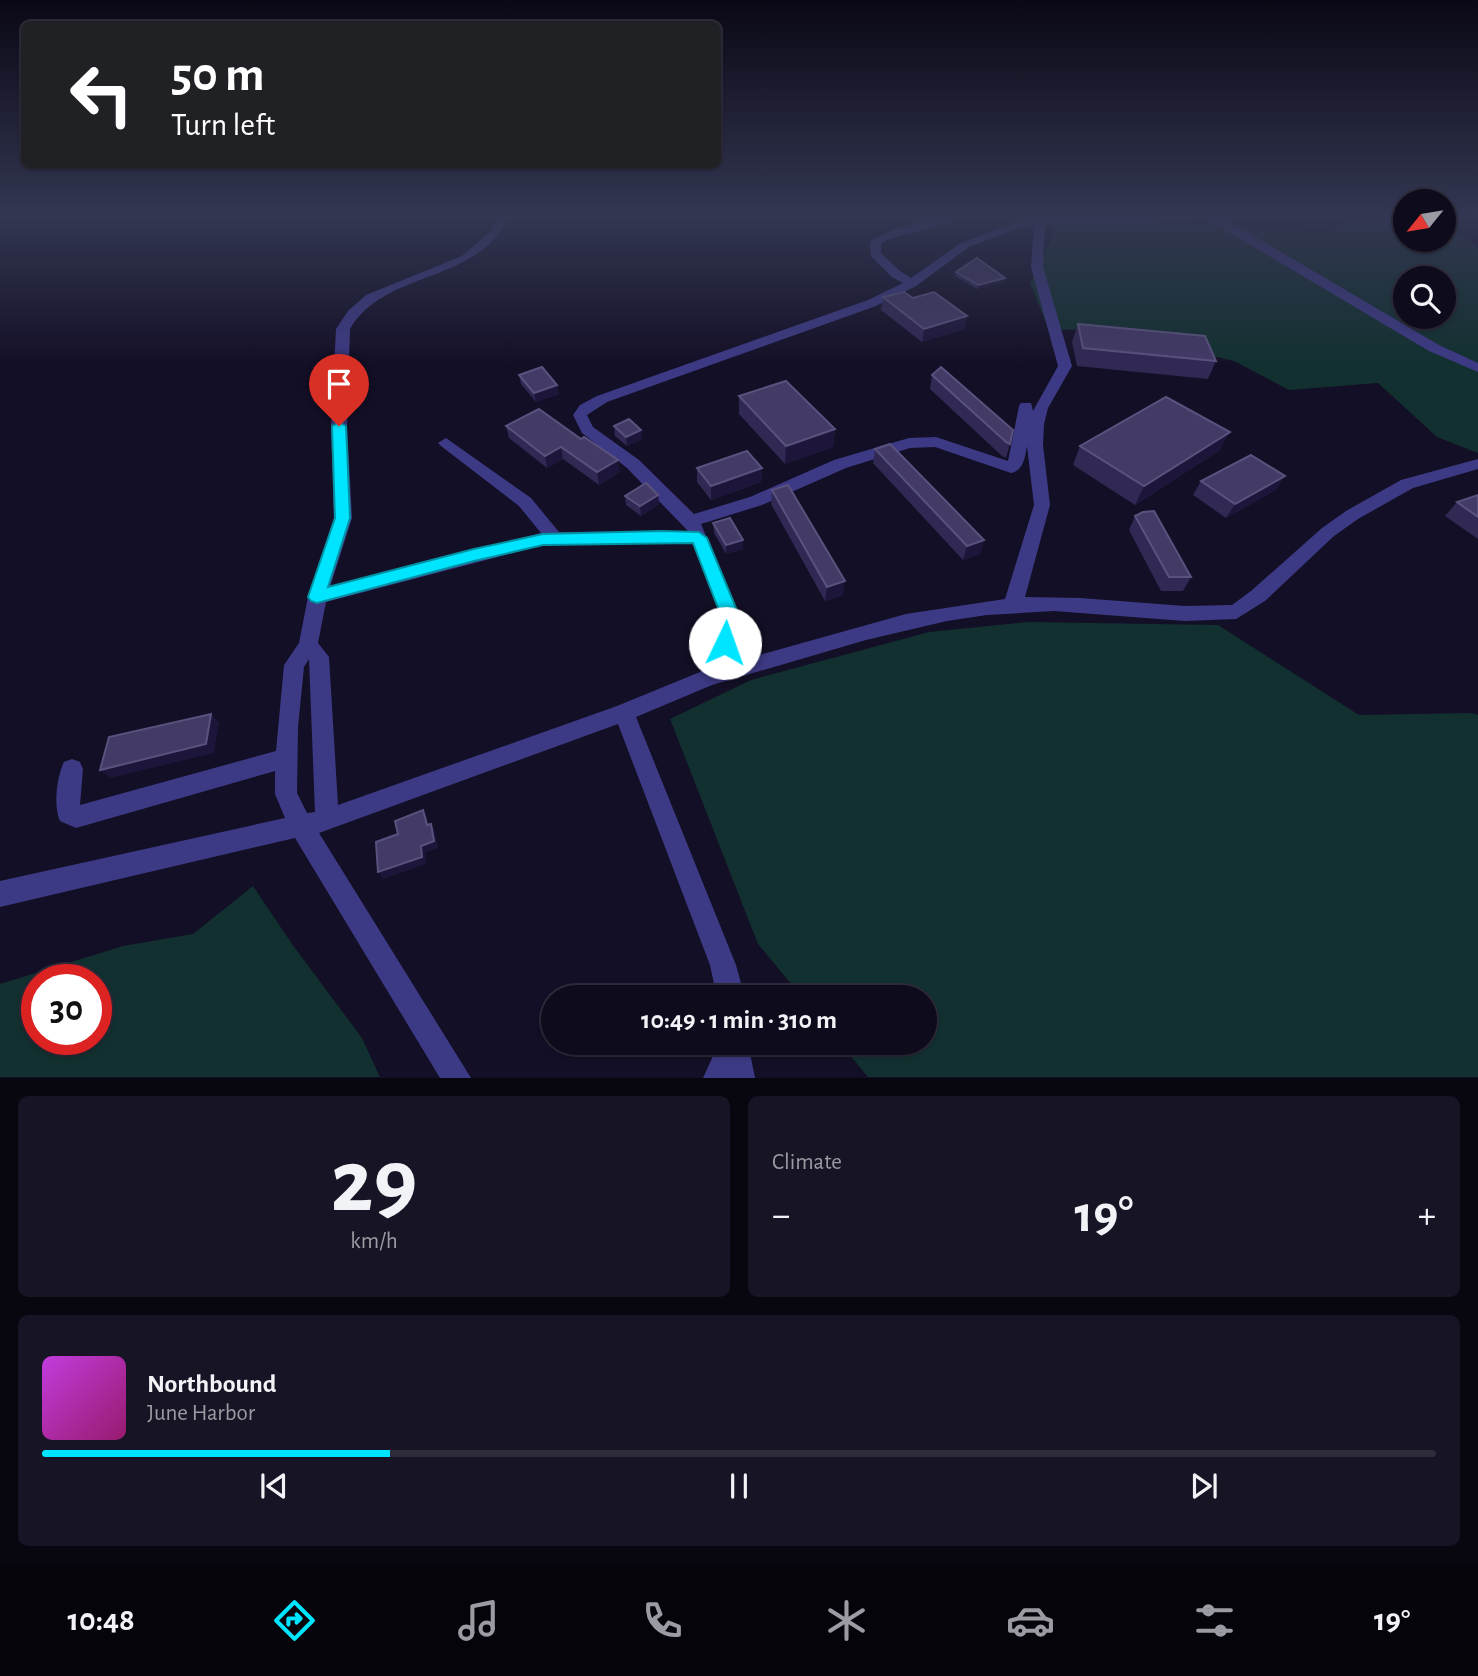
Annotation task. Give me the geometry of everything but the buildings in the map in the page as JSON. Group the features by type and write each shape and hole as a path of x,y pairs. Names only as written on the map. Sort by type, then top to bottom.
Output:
{"street":[{"path":"446,266 370,298 346,321 343,329 339,426 343,518 317,597 308,645 294,664 286,794 301,826 457,1077"},
{"path":"888,266 912,283"},
{"path":"707,678 719,660 728,625 727,608 691,520 633,464 587,430 580,415 601,399 872,303 912,283 937,266"},
{"path":"1013,606 1042,505 1043,496 1035,458 1035,425 1046,398 1065,366 1037,266"},
{"path":"1297,266 1434,348 1478,368"},
{"path":"691,520 756,501 840,464 909,443 936,442 1011,468 1017,460 1026,406"},
{"path":"446,443 526,502 555,539"},
{"path":"0,894 327,820 624,713 707,678 890,626 1013,606 1065,604 1236,612 1258,596 1328,532 1352,515 1407,484 1478,464"},
{"path":"317,597 498,549 555,539 699,538"},
{"path":"308,645 319,657 327,820"},
{"path":"624,713 723,965 728,985"},
{"path":"72,769 67,806 68,813 76,817 287,758"},
{"path":"717,1077 728,1055"},
{"path":"736,1055 741,1077"}],"green space":[{"path":"1038,266 1393,266 1393,329 1456,329 1456,266 1478,266 1478,453 1437,437 1378,383 1289,390 1234,361 1099,329 1049,330 1030,283"},
{"path":"1029,622 1218,625 1359,715 1478,715 1478,1077 868,1077 850,1055 937,1055 937,985 792,985 758,944 670,719 751,680 929,632"},
{"path":"253,886 292,944 362,1038 380,1077 0,1077 0,984 21,978 21,1055 112,1055 112,964 65,964 123,946 193,934"}],"route":[{"path":"339,426 343,518 317,597 474,555 543,540 661,536 699,538 727,608 725,643"}]}
